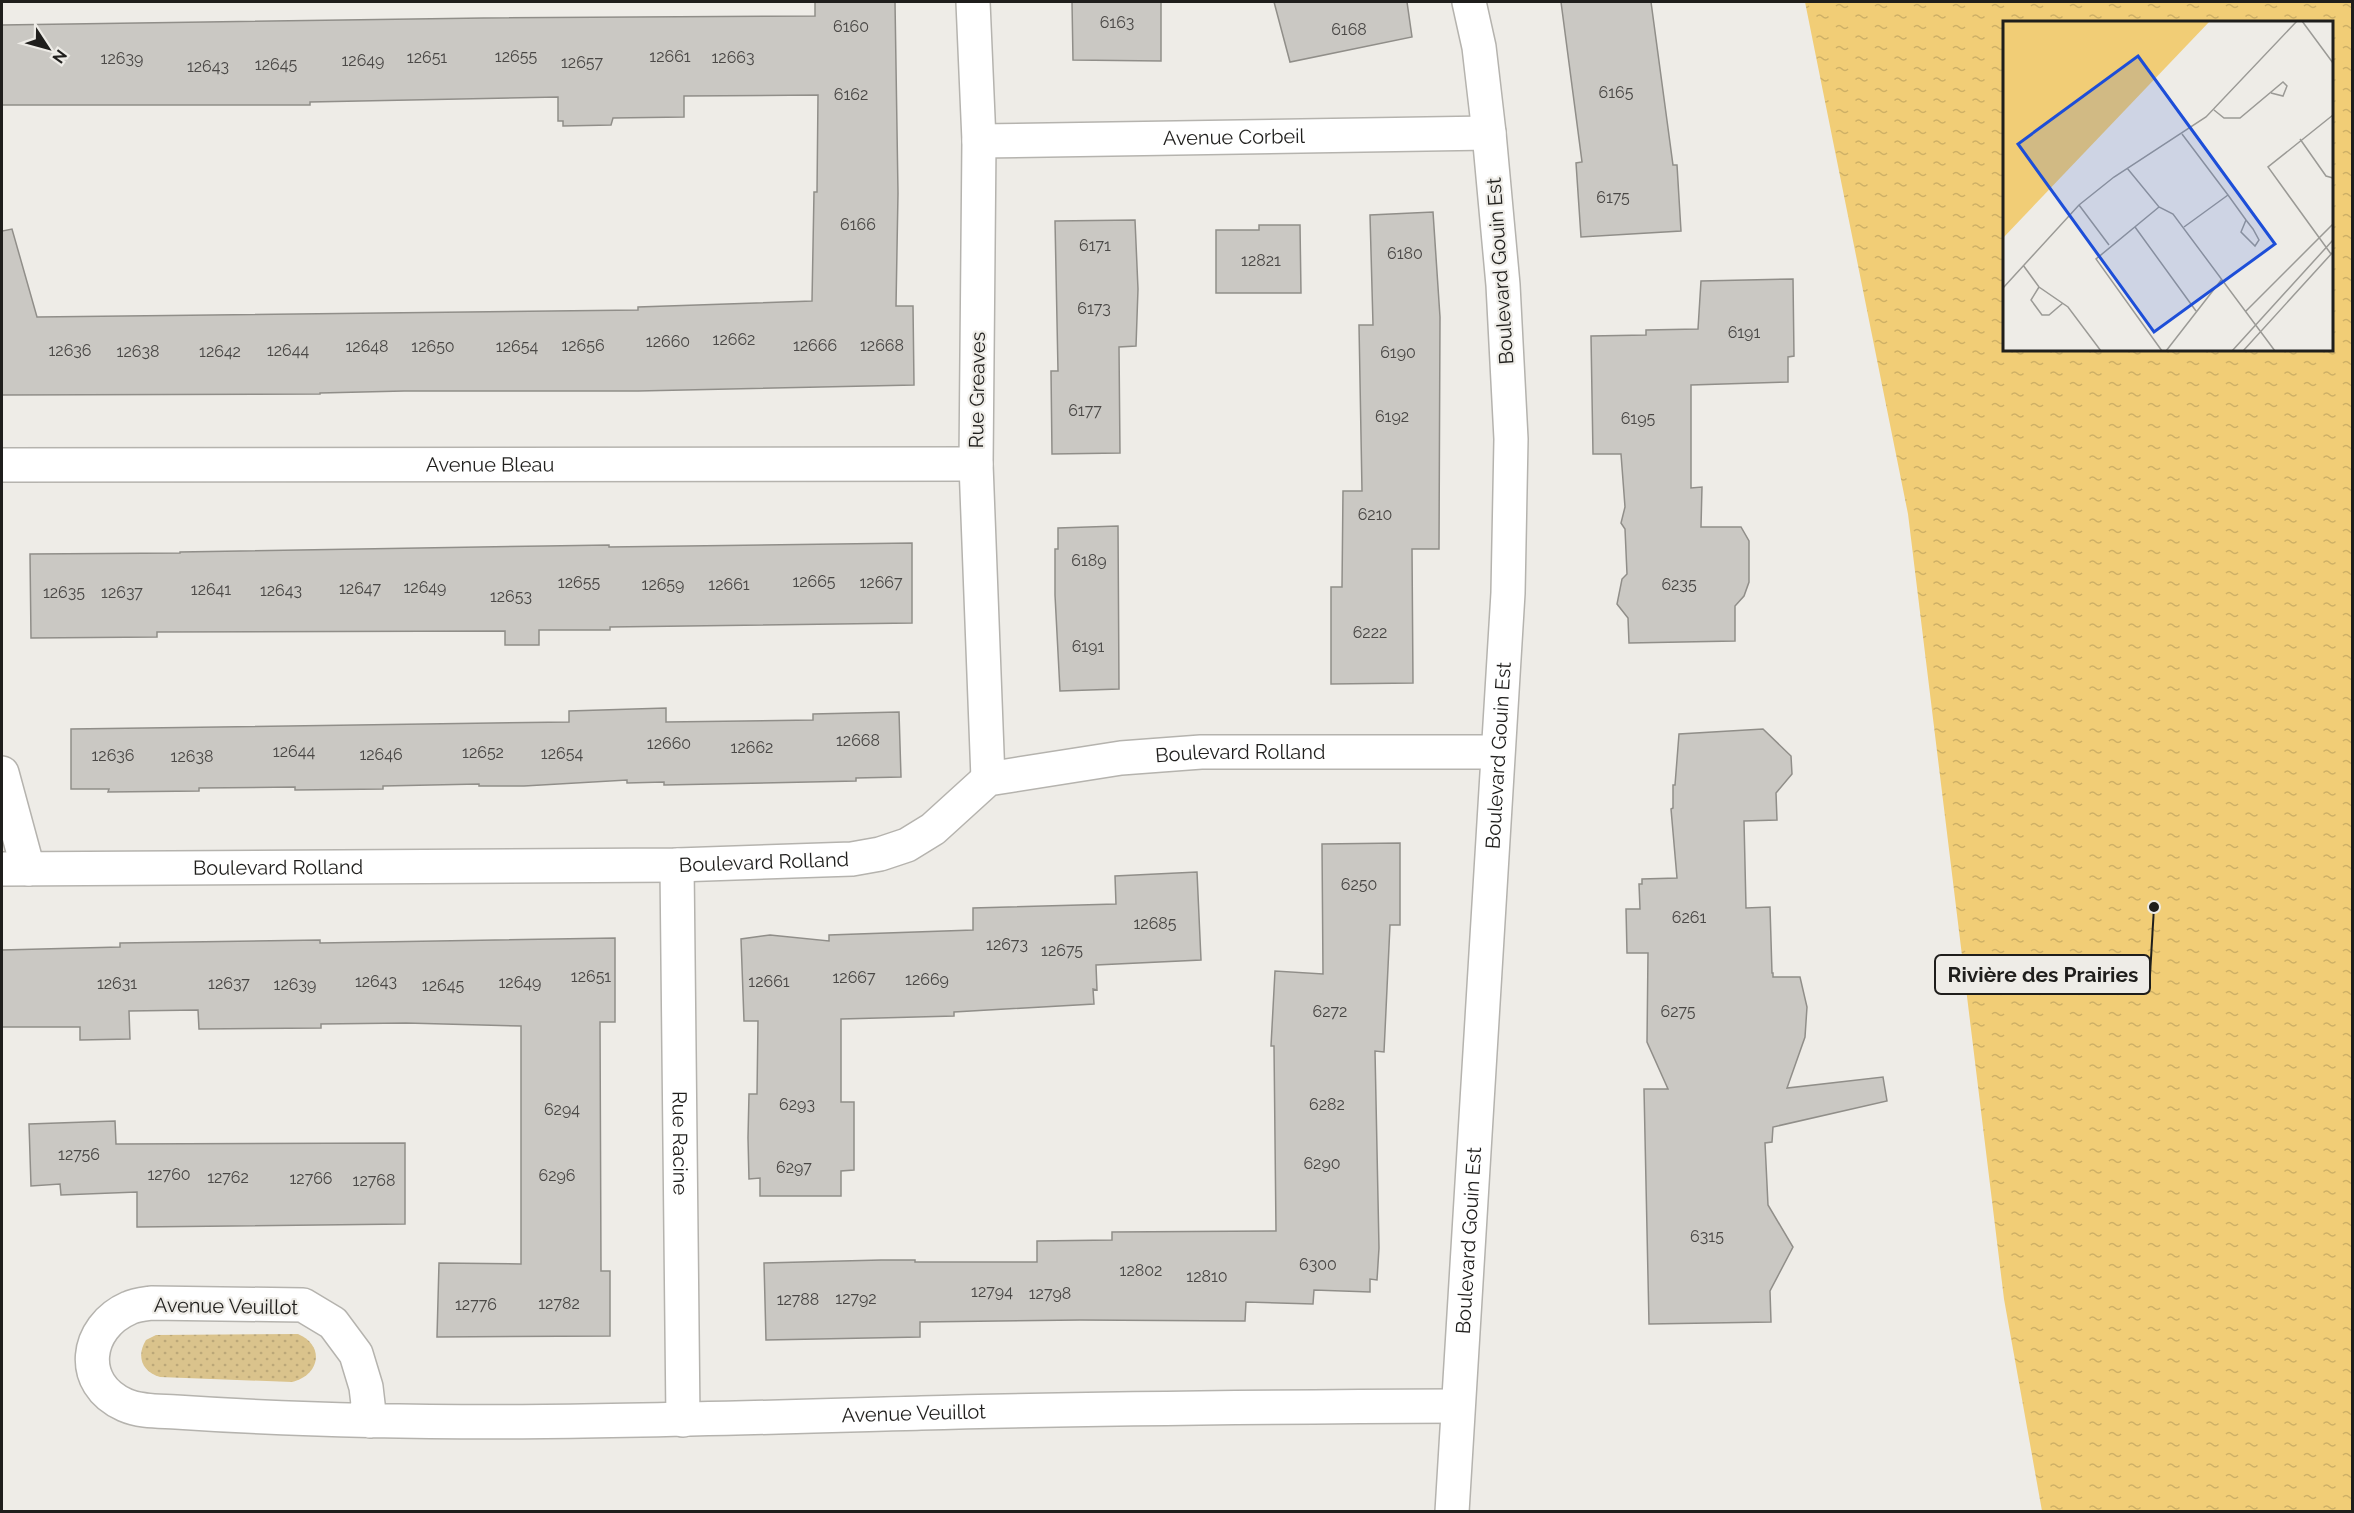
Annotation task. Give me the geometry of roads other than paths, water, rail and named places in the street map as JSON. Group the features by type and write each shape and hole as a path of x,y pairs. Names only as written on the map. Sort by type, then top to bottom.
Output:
{"street":[{"name":"Rue Greaves","path":"973,2 979,141 976,464 988,779"},
{"name":"Boulevard Gouin Est","path":"1452,1512 1508,593 1511,439 1503,285 1489,133 1479,47 1469,2"},
{"name":"Avenue Corbeil","path":"979,141 1489,133"},
{"name":"Avenue Bleau","path":"2,465 976,464"},
{"name":"Boulevard Rolland","path":"15,869 677,865 852,859 880,854 907,844 933,829 988,779 1121,758 1201,752 1497,752"},
{"path":"2,774 15,869"},
{"name":"Rue Racine","path":"677,865 682,1420"},
{"name":"Avenue Veuillot","path":"370,1421 366,1387 356,1354 333,1323 303,1305 151,1303 130,1307 113,1318 97,1335 91,1357 95,1376 106,1392 122,1404 140,1410 255,1418 370,1421 682,1420 1067,1409 1457,1406"}],"water":[{"path":"1805,2 2352,2 2352,1511 2042,1511 2004,1299 1908,514"}],"place":[{"name":"Rivière des Prairies","path":"2154,907"}]}
